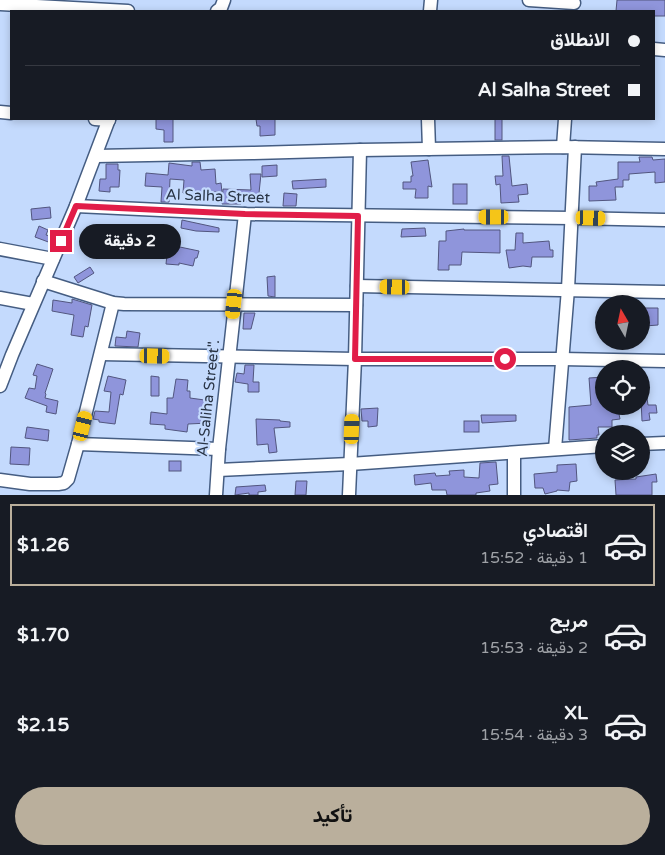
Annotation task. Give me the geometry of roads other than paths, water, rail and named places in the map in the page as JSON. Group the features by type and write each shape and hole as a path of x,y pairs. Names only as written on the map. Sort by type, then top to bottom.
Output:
{"street":[{"path":"530,0 574,5"},
{"path":"0,4 110,10"},
{"path":"0,386 6,354 34,304 76,206 109,120"},
{"path":"428,120 429,149"},
{"path":"555,450 572,218 569,147 564,120"},
{"path":"96,156 569,147 665,149"},
{"path":"349,495 355,359 360,150"},
{"name":"Al Salha Street","path":"76,206 245,214 665,220"},
{"name":"Al-Saliha Street\".","path":"216,495 228,357 245,214"},
{"path":"0,249 53,259"},
{"path":"43,281 113,303 141,305 356,305"},
{"path":"356,286 665,292"},
{"path":"0,298 34,304"},
{"path":"0,480 29,489 64,483 68,479 113,303"},
{"path":"101,354 355,359 665,361"},
{"path":"650,444 665,443"},
{"path":"78,444 219,449"},
{"path":"218,470 350,464 595,447"},
{"path":"514,453 514,495"}]}
